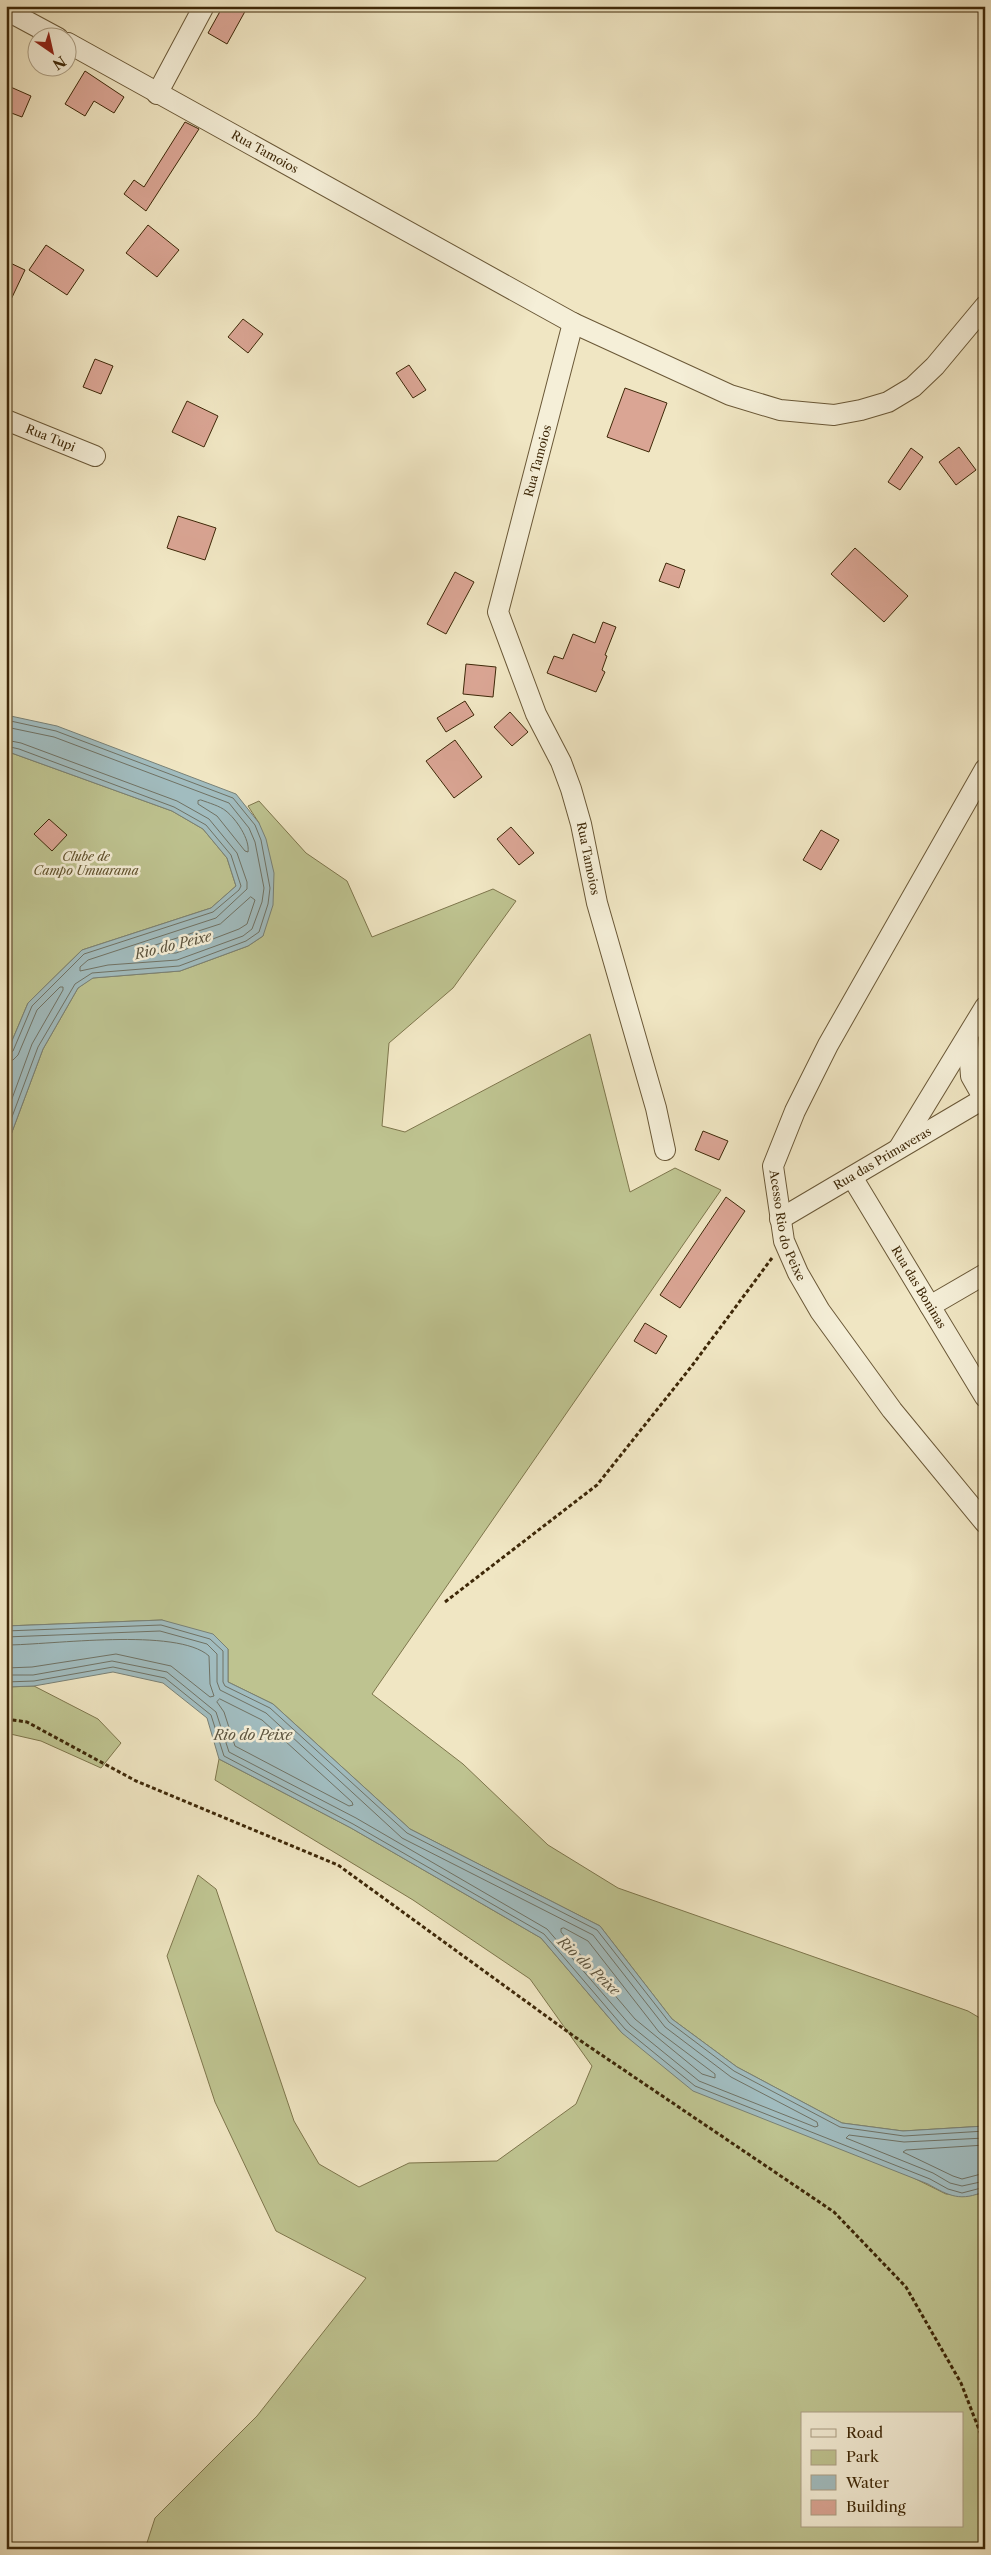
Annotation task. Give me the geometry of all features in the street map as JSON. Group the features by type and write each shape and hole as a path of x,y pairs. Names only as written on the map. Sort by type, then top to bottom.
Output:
{"street":[{"path":"157,94 204,6"},
{"path":"6,10 39,28"},
{"name":"Rua Tamoios","path":"78,49 573,323 498,612 536,714 561,762 571,789 581,824 597,902 656,1108 664,1150"},
{"path":"573,323 730,395 780,410 834,415 888,402 913,387 935,366 985,306"},
{"name":"Rua Tupi","path":"6,420 95,456"},
{"name":"Acesso Rio do Peixe","path":"985,769 828,1045 795,1111 773,1166 784,1241 798,1273 820,1311 892,1410 985,1524"},
{"path":"897,1150 985,1007"},
{"path":"968,1036 971,1076 984,1098"},
{"name":"Rua das Primaveras","path":"780,1219 984,1098"},
{"name":"Rua das Boninas","path":"852,1177 985,1397"},
{"path":"930,1306 985,1274"}],"path":[{"path":"444,1602 597,1485 691,1367 784,1241"},
{"path":"6,1719 27,1722 136,1781 338,1865 575,2037 834,2212 906,2287 961,2383 985,2445"}],"green space":[{"name":"Clube de Campo Umuarama","path":"6,751 172,811 203,829 227,858 236,886 211,908 82,950 28,1003 6,1055"},
{"path":"259,801 306,853 347,881 372,937 493,889 516,901 453,988 389,1043 382,1126 405,1132 590,1034 630,1192 675,1168 721,1190 372,1694 463,1764 548,1845 618,1888 968,2011 985,2021 985,2126 903,2131 842,2123 737,2067 672,2019 600,1926 410,1829 273,1704 228,1682 228,1649 162,1620 6,1626 6,1148 43,1049 78,988 92,978 180,971 248,946 263,936 259,823 248,806"},
{"path":"34,1686 98,1719 121,1743 101,1768 41,1741 6,1733 6,1687"},
{"path":"219,1759 351,1828 541,1938 622,2033 946,2194 980,2194 985,2191 985,2549 145,2549 155,2518 257,2416 366,2278 276,2231 215,2102 167,1956 198,1875 216,1889 294,2121 319,2164 359,2187 409,2163 497,2161 576,2104 592,2066 530,1979 413,1900 215,1780"}],"water":[{"name":"Rio do Peixe","path":"6,715 57,726 236,794 259,823 266,839 274,873 273,905 263,936 248,946 180,971 93,978 78,988 43,1049 6,1148 6,1055 28,1003 82,950 211,908 236,886 227,858 203,829 172,811 6,751"},
{"name":"Rio do Peixe","path":"162,1620 213,1634 228,1649 228,1682 273,1704 410,1829 600,1926 672,2019 737,2067 842,2123 903,2131 985,2126 985,2191 962,2197 942,2192 928,2184 693,2091 622,2033 541,1938 351,1828 219,1759 207,1718 163,1683 113,1672 34,1686 6,1687 6,1626"}],"building":[{"path":"223,6 248,6 227,44 208,33"},
{"path":"85,71 124,97 114,113 94,101 85,116 65,104"},
{"path":"6,85 31,96 22,117 6,111"},
{"path":"185,122 199,129 146,211 124,194 134,180 144,187"},
{"path":"148,225 179,250 157,277 126,253"},
{"path":"46,245 84,270 67,295 29,270"},
{"path":"6,261 25,270 6,310"},
{"path":"243,319 263,334 248,353 228,337"},
{"path":"95,359 113,366 101,394 83,387"},
{"path":"409,365 426,390 413,398 396,373"},
{"path":"625,388 667,403 649,452 607,437"},
{"path":"187,401 218,416 204,447 172,432"},
{"path":"959,447 976,470 956,485 939,462"},
{"path":"911,448 923,457 900,490 888,482"},
{"path":"178,516 216,528 205,560 167,548"},
{"path":"855,548 908,596 884,622 831,574"},
{"path":"666,563 685,570 679,588 659,581"},
{"path":"455,572 474,582 446,634 427,624"},
{"path":"603,622 616,627 605,655 607,656 602,670 605,672 596,692 547,673 554,656 563,659 573,634 595,643"},
{"path":"466,664 496,667 493,697 463,694"},
{"path":"465,701 474,715 446,732 437,718"},
{"path":"510,712 528,732 512,746 494,727"},
{"path":"455,740 482,777 454,798 426,761"},
{"path":"49,819 67,835 52,851 34,834"},
{"path":"511,827 534,853 519,865 497,839"},
{"path":"821,830 839,840 821,870 803,860"},
{"path":"703,1131 728,1141 719,1160 695,1150"},
{"path":"726,1197 745,1211 680,1308 660,1295"},
{"path":"645,1323 667,1336 656,1354 634,1341"}]}
